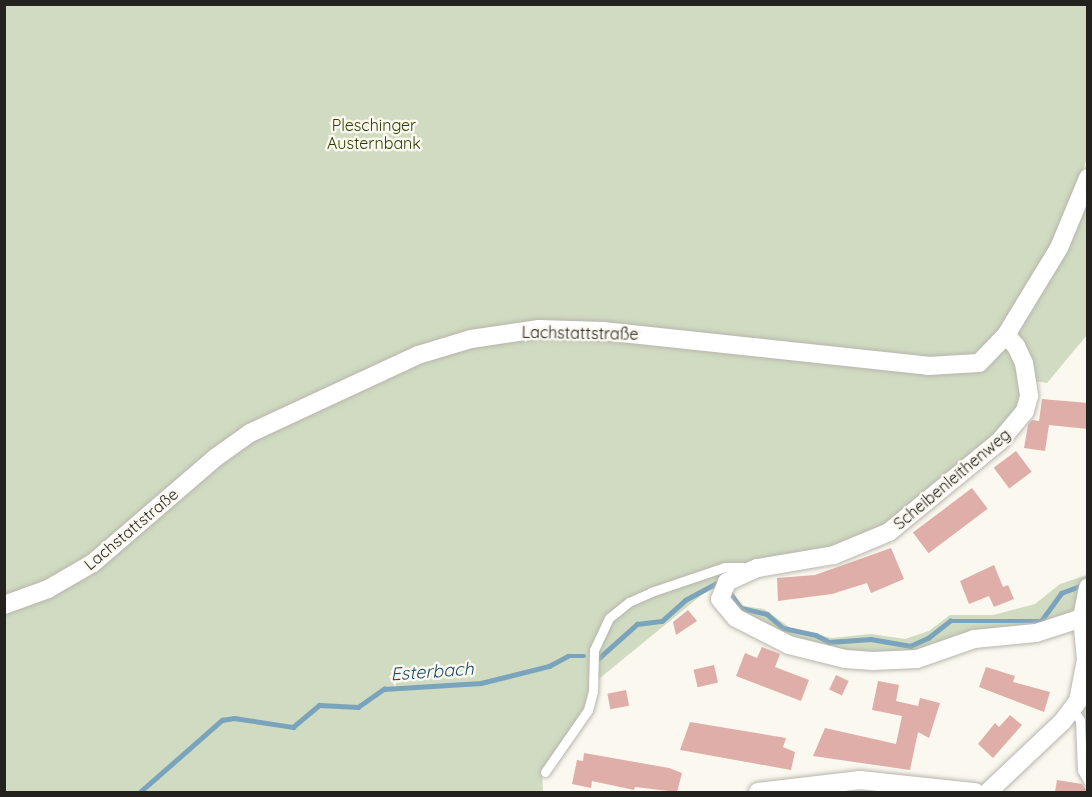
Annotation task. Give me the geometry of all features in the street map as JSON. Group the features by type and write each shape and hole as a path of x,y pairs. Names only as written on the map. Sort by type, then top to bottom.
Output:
{"street":[{"name":"Lachstattstraße","path":"4,605 48,590 93,563 214,458 250,433 418,355 471,339 539,329 603,331 928,366 979,363 1006,335 1059,248 1088,178"},
{"name":"Scheibenleithenweg","path":"1006,335 1016,346 1024,363 1029,396 1025,411 1001,440 889,532 834,555 757,568 727,582 720,600 725,609 778,640 845,659 917,659 974,639 1036,633 1082,618"},
{"path":"988,792 1073,710 1085,677 1082,618 1088,588"},
{"path":"758,792 860,780 975,792"}],"lane":[{"path":"545,772 588,710 594,650 609,618 629,602 702,574 725,567 757,568"},
{"path":"1073,710 1080,720 1082,770 1088,781"}],"green space":[{"name":"Pleschinger Austernbank","path":"4,5 1087,5 1087,158 1068,217 1005,323 975,357 954,361 638,326 412,353 357,373 273,413 55,580 5,600"},
{"path":"1087,196 1087,335 1047,383 1033,381 1017,329"},
{"path":"567,336 948,372 1006,344 1011,346 1024,399 1002,432 875,533 720,580 589,687 583,714 542,769 543,792 5,792 4,610 48,595 257,434 412,365 478,343"},
{"path":"1087,575 1078,604 1066,617 896,657 818,648 737,613 726,589 744,606 764,609 792,629 832,638 871,634 905,639 929,631 950,615 993,615 1035,604 1060,584"},
{"path":"1087,685 1087,763 1083,713"}],"building":[{"path":"1042,399 1088,403 1088,429 1049,425 1045,451 1024,448 1028,425 1032,420 1039,421"},
{"path":"1016,451 1032,472 1009,489 994,468"},
{"path":"972,488 988,509 929,553 913,533"},
{"path":"891,548 904,579 871,593 867,583 832,594 778,601 777,578 815,575"},
{"path":"994,565 1003,587 1008,585 1014,599 994,607 989,596 969,604 960,581"},
{"path":"688,610 697,621 676,635 673,622"},
{"path":"762,647 780,654 775,667 809,680 801,701 736,676 745,653 757,658"},
{"path":"714,665 718,683 698,687 694,670"},
{"path":"986,667 1015,676 1013,682 1050,692 1044,712 979,687"},
{"path":"836,675 849,681 842,695 829,690"},
{"path":"878,681 899,685 896,701 918,706 920,698 940,703 929,738 918,732 910,770 813,756 825,728 896,744 902,716 872,710"},
{"path":"626,690 629,706 610,709 607,694"},
{"path":"1010,715 1022,725 993,758 978,744 995,723 999,727"},
{"path":"690,722 786,738 783,747 795,752 791,770 680,750"},
{"path":"584,753 669,768 682,773 677,792 635,787 634,790 592,781 591,788 572,784 577,760 583,761"},
{"path":"1057,780 1082,784 1088,792 1055,792"}],"waterway":[{"name":"Esterbach","path":"599,658 637,624 662,621 685,600 715,584"},
{"name":"Esterbach","path":"729,591 741,608 767,614 783,628 816,635 829,642 871,639 910,646 928,638 950,621 1041,621 1061,593 1083,585"},
{"name":"Esterbach","path":"140,792 222,720 234,718 293,727 319,705 358,707 384,689 481,683 549,666 568,656 584,656"}]}
